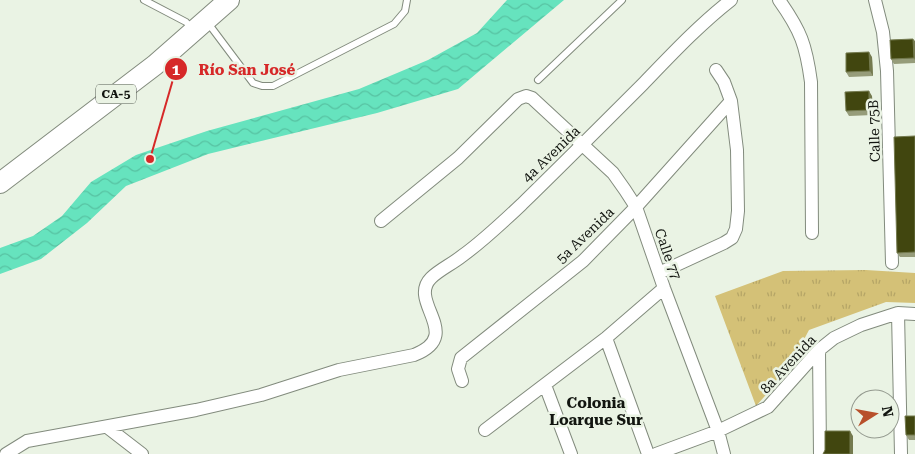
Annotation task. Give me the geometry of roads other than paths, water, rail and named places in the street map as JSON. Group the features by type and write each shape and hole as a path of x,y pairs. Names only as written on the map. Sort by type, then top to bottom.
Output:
{"highway":[{"name":"CA-5","path":"0,183 155,65 229,0"}],"street":[{"name":"4a Avenida","path":"106,427 196,410 261,395 339,370 414,355 425,350 436,337 436,328 425,296 426,286 431,278 462,256 510,216 685,41 731,0"},
{"path":"779,0 801,35 808,58 811,82 812,233"},
{"name":"Calle 75B","path":"875,0 883,32 887,71 892,262"},
{"path":"659,273 732,238 736,229 738,211 737,150 731,101 724,82 716,70"},
{"name":"Calle 77","path":"381,221 458,158 518,99 526,96 532,98 613,173 636,207 664,288 718,431 724,454"},
{"name":"5a Avenida","path":"462,380 458,369 461,358 583,261 636,207 731,101"},
{"path":"485,430 606,338 664,288"},
{"path":"898,312 901,454"},
{"name":"8a Avenida","path":"656,454 718,431 768,407 819,350 834,338 898,312 915,314"},
{"path":"606,338 648,454"},
{"path":"819,350 820,454"},
{"path":"544,385 571,454"},
{"path":"6,454 27,441 106,427 142,454"}],"lane":[{"path":"144,0 186,22 200,25 253,83 262,86 273,86 394,24 405,12 407,0"},
{"path":"538,80 622,0"}],"water":[{"path":"507,0 564,0 458,89 377,113 208,154 126,186 87,223 41,259 0,274 0,248 33,236 62,216 91,182 136,155 207,131 359,89 428,60 477,33"}],"place":[{"name":"Río San José","path":"150,159"}],"district":[{"name":"Colonia Loarque Sur","path":"596,412"}]}
